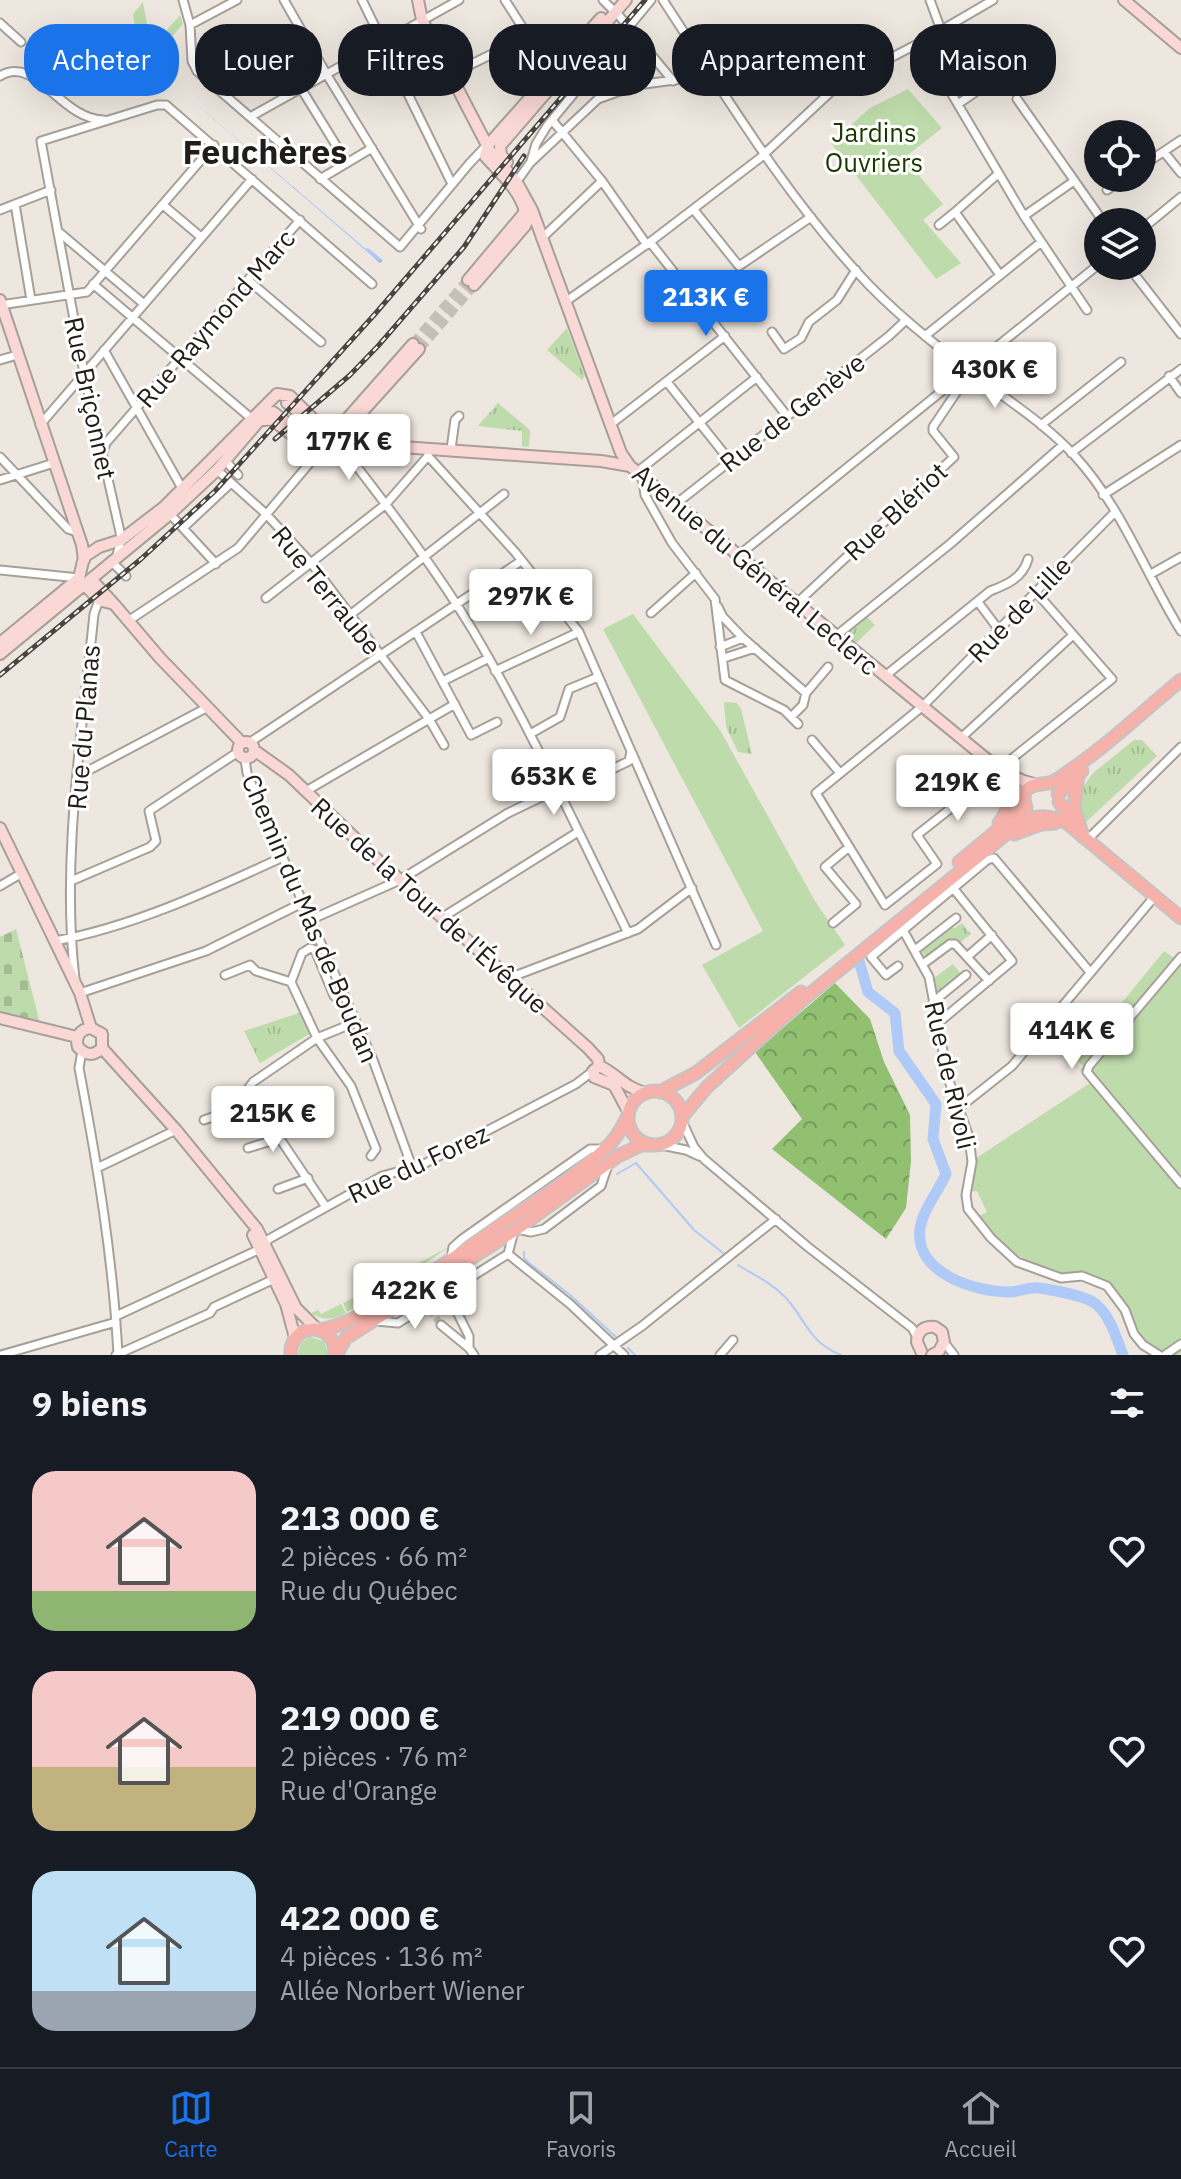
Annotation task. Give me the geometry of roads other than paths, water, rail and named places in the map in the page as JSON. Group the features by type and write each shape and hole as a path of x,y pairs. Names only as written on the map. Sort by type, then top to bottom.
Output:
{"main road":[{"path":"418,0 424,24"},
{"path":"595,24 612,5 626,0"},
{"path":"1124,0 1137,4 1181,48"},
{"path":"471,282 525,226 528,211 516,191 485,156 612,5"},
{"path":"462,96 494,146"},
{"path":"494,146 533,96"},
{"name":"Avenue du Général Leclerc","path":"494,146 520,182 528,211 621,453 636,471 999,768 1020,781 1034,784"},
{"path":"1,303 77,532 88,580 99,600 114,604"},
{"path":"330,438 416,347"},
{"path":"1,639 114,562 170,514 226,461 269,400 277,394 290,396 330,438"},
{"path":"84,561 99,547 121,540 183,490 265,414 273,412 309,440"},
{"path":"254,422 271,419 286,432 309,440 330,438 428,452 451,449 601,461 636,471"},
{"path":"84,561 88,580"},
{"path":"0,654 88,580"},
{"name":"Rue de la Tour de l'Évêque","path":"88,580 114,604 245,749 289,775 400,880 596,1055 600,1074 618,1089 628,1114"},
{"path":"600,1074 646,1093 660,1092 696,1073 797,996 1016,815 1027,790 1034,784 1048,783 1070,771 1181,680"},
{"path":"336,1355 346,1338 516,1230 609,1162 635,1147 657,1145 675,1137 682,1119 707,1087 866,948 1021,822 1055,810 1058,798 1078,774 1181,689"},
{"path":"977,847 1008,809 1008,793 999,768"},
{"name":"Avenue du Général Leclerc","path":"999,768 1024,802"},
{"path":"1078,774 1074,807 1085,839"},
{"path":"1048,783 1085,839"},
{"path":"1024,802 1042,816 1067,823 1181,918"},
{"path":"866,948 886,936 1016,832 1054,823 1085,839"},
{"path":"0,828 78,989 91,1028 102,1034 102,1048 176,1130 246,1218 296,1308 333,1342 336,1355"},
{"path":"0,1018 77,1037"},
{"path":"91,1028 80,1032 78,1047 93,1054 102,1048"},
{"path":"660,1092 674,1098 682,1119"},
{"path":"281,1355 306,1330 339,1326 365,1312 451,1258 576,1172 616,1137 636,1099 646,1093"},
{"path":"628,1114 629,1127 635,1137 644,1143 657,1145"},
{"path":"263,1246 292,1320 293,1345"},
{"path":"929,1326 939,1329 932,1351 920,1332 929,1326"}],"street":[{"path":"183,0 190,25 194,66 400,247 452,184 494,146"},
{"path":"190,25 237,0"},
{"path":"284,0 420,226"},
{"path":"362,0 373,24"},
{"path":"415,24 459,0"},
{"path":"505,0 521,24"},
{"path":"631,24 651,0"},
{"path":"663,0 679,24"},
{"path":"930,0 939,24"},
{"path":"951,24 988,2"},
{"path":"612,5 625,24"},
{"path":"0,23 21,42"},
{"path":"565,302 649,244 764,155 837,86 910,48"},
{"path":"656,61 672,80"},
{"path":"322,78 338,69"},
{"path":"0,76 11,70 23,71 77,113 90,119 115,119 166,105 372,284"},
{"path":"530,163 598,99 637,85 672,81"},
{"path":"250,117 290,96"},
{"path":"306,96 347,163"},
{"path":"408,96 452,184"},
{"path":"520,182 536,144 570,96"},
{"path":"726,96 764,155 856,270 906,320 967,371 1041,425 1071,453 1134,540 1181,631"},
{"path":"953,96 1040,243 1087,310"},
{"path":"958,104 970,96"},
{"path":"1017,99 1094,208"},
{"name":"Rue Briçonnet","path":"114,562 121,540 84,373 41,141 115,119"},
{"path":"552,120 564,131 649,244 787,416"},
{"path":"1156,157 1181,140"},
{"path":"1,303 87,292 214,145"},
{"path":"320,179 372,148"},
{"path":"1164,152 1181,173"},
{"path":"939,225 998,174"},
{"path":"40,425 252,179"},
{"path":"541,239 602,181"},
{"path":"1024,216 1074,181"},
{"path":"0,210 51,190"},
{"path":"1156,218 1181,197"},
{"path":"15,204 31,300"},
{"path":"163,205 201,237"},
{"path":"694,210 739,266 811,217"},
{"path":"955,212 1000,275"},
{"name":"Rue Raymond Marc","path":"102,454 106,443 300,220"},
{"path":"60,233 144,304"},
{"path":"925,336 1040,243"},
{"path":"772,332 784,349 801,338 809,322 837,300 856,270"},
{"path":"739,555 1084,276"},
{"path":"248,280 321,342"},
{"path":"1139,280 1181,334"},
{"path":"93,284 254,422"},
{"name":"Rue de Genève","path":"677,503 906,320"},
{"path":"611,424 725,336"},
{"path":"104,350 183,490"},
{"path":"0,360 17,355"},
{"path":"1041,425 1121,362"},
{"path":"1071,453 1181,369"},
{"name":"Rue Blériot","path":"798,602 954,457 933,427 959,389 967,371"},
{"path":"1169,376 1181,393"},
{"path":"757,377 636,471 645,495 672,543 715,599 723,617 806,693"},
{"path":"667,382 730,461"},
{"path":"451,449 455,420 459,416"},
{"path":"128,621 238,548 330,438 425,556 489,658 628,933"},
{"path":"837,635 950,544 1063,445"},
{"path":"1103,495 1181,445"},
{"path":"266,598 386,504 428,452 579,632 716,945"},
{"path":"0,457 68,529 77,532"},
{"path":"226,461 238,475"},
{"path":"0,480 54,463"},
{"name":"Rue Terraube","path":"217,470 266,514 311,563 429,719 444,745"},
{"path":"183,528 231,483"},
{"path":"350,615 504,494"},
{"name":"Rue de Lille","path":"849,847 816,793 923,706 1115,512"},
{"path":"170,514 216,564"},
{"path":"1151,574 1181,557"},
{"path":"885,676 990,591 1010,583 1026,567 1028,559"},
{"path":"71,881 150,847 156,841 156,834 149,811 521,561"},
{"path":"114,562 126,576"},
{"path":"0,570 88,580"},
{"path":"651,613 696,573"},
{"path":"999,768 1112,679 1036,592"},
{"name":"Rue du Planas","path":"78,989 71,938 71,881 94,614 99,600"},
{"path":"978,602 999,630"},
{"path":"717,605 725,680 784,710 798,724"},
{"path":"416,632 471,735 497,722"},
{"path":"495,671 579,632"},
{"path":"961,738 1073,635"},
{"path":"720,647 743,638"},
{"path":"724,658 755,648"},
{"path":"443,681 489,658"},
{"path":"791,717 803,705 806,693 828,667"},
{"path":"530,734 560,717 569,689 598,677"},
{"path":"306,791 455,704"},
{"path":"78,776 208,707"},
{"path":"812,740 840,773"},
{"name":"Chemin du Mas de Boudan","path":"245,749 247,773 373,1060 412,1167"},
{"path":"1085,839 1180,749"},
{"path":"310,920 400,880 508,813 629,761 631,751"},
{"path":"833,923 856,904 825,867 849,847 885,905 937,864 917,835 979,786"},
{"path":"443,917 578,832"},
{"path":"73,855 86,875"},
{"path":"55,941 182,903 283,857"},
{"path":"898,966 886,975 871,957 987,860 994,858 1090,972"},
{"path":"0,886 22,873"},
{"path":"72,901 78,884 86,875"},
{"path":"509,978 638,929 692,888"},
{"path":"937,1024 1012,961 953,888"},
{"path":"959,1108 1012,1066 1155,896"},
{"path":"78,989 206,951 302,903"},
{"path":"915,950 956,918"},
{"name":"Rue de Rivoli","path":"903,930 929,977 948,1078 969,1137 972,1162 966,1202 968,1209 991,1238 1017,1262 1061,1278 1082,1276 1107,1286 1125,1310 1134,1334 1143,1345 1159,1355"},
{"path":"968,956 992,935"},
{"name":"Rue du Planas","path":"65,961 71,938"},
{"path":"923,964 950,944 961,948 989,981"},
{"path":"334,996 315,950 310,948 302,953 291,982 317,1038 351,1086 376,1149 371,1156"},
{"path":"1181,957 1148,993 1087,1072 1181,1184"},
{"path":"225,975 250,965 256,971 291,982"},
{"path":"933,1002 966,975"},
{"path":"326,1207 247,1090 253,1082 317,1038 356,1022"},
{"path":"82,1051 79,1068 97,1168 116,1319 117,1355 274,1279"},
{"name":"Rue du Forez","path":"1,1355 116,1319 263,1246 382,1176 422,1165 600,1074"},
{"path":"204,1120 254,1102"},
{"path":"682,1119 694,1147 704,1159 920,1332"},
{"path":"97,1168 176,1130"},
{"path":"248,1148 281,1138"},
{"path":"657,1145 686,1150 704,1159"},
{"path":"278,1189 308,1178"},
{"path":"600,1355 642,1326 776,1219"},
{"path":"375,1321 398,1323 429,1307 508,1254 516,1230"},
{"path":"508,1254 570,1304 624,1355"},
{"path":"458,1314 469,1336 472,1352"},
{"path":"441,1325 472,1352"},
{"path":"720,1355 733,1340"},
{"path":"1165,1355 1181,1344"},
{"path":"932,1351 953,1355"}],"water":[{"path":"179,89 366,249 383,260 380,263"}],"waterway":[{"path":"859,961 868,992 895,1013 899,1051 936,1104 933,1139 946,1174 927,1208 920,1229 921,1244 927,1257 937,1268 965,1284 1010,1292 1040,1288 1093,1302 1108,1319 1123,1355"},
{"path":"617,1174 636,1163 694,1230 723,1253"},
{"path":"524,1252 524,1258 529,1263 617,1338"},
{"path":"738,1265 780,1292 814,1337 841,1355"},
{"path":"628,1348 635,1355"}],"tunnel":[{"path":"413,344 468,280"},
{"path":"419,349 474,285"},
{"path":"448,1299 458,1314"},
{"path":"430,1309 441,1325"}],"railway":[{"path":"0,675 141,559 215,491 375,314 645,0"},
{"path":"275,439 350,375 378,346 464,247 524,156"}],"district":[{"name":"Feuchères","path":"265,151"}],"park label":[{"name":"Jardins Ouvriers","path":"874,147"}]}
